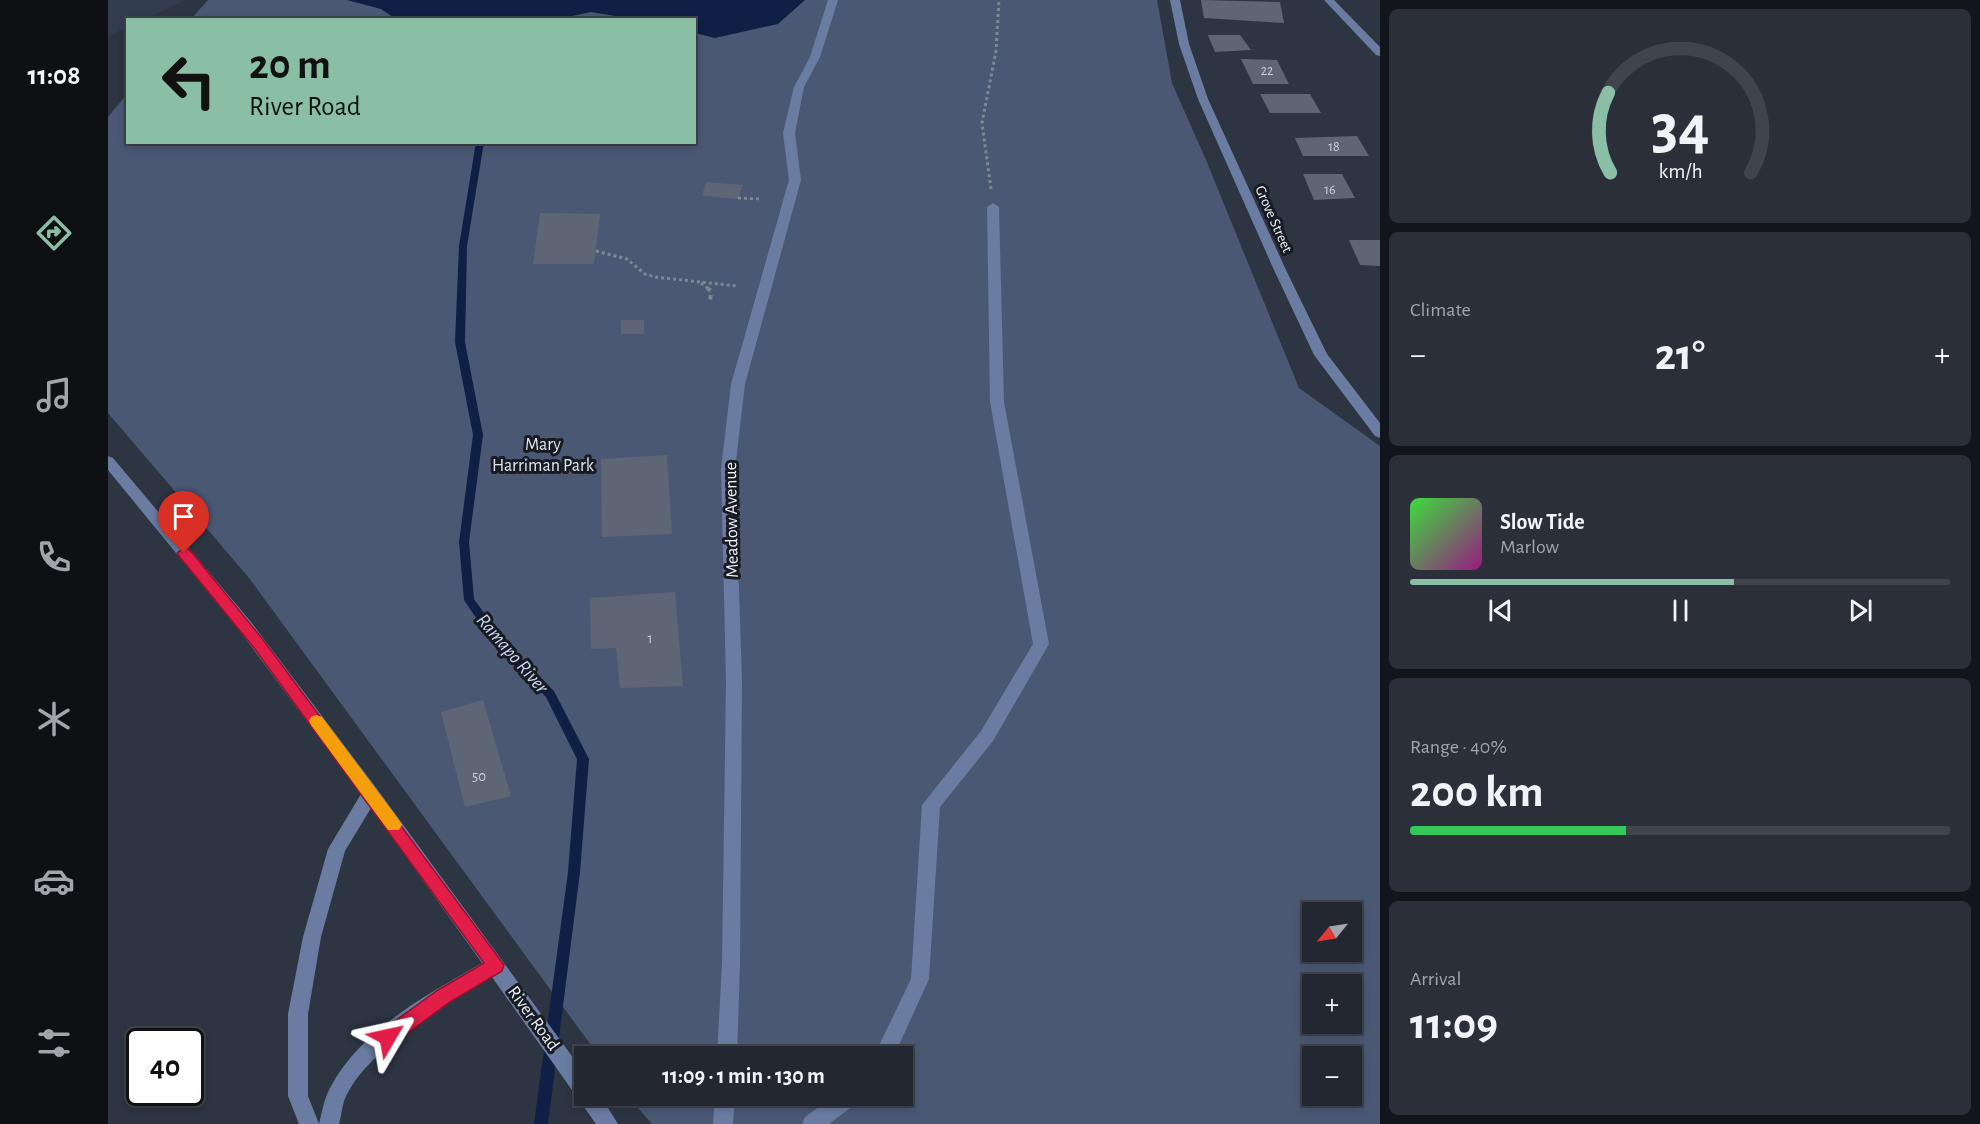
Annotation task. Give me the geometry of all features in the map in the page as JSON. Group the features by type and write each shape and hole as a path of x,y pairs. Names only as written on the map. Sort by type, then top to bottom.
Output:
{"street":[{"name":"Meadow Avenue","path":"727,1046 731,964 734,681 728,469 738,384 795,180 789,132 799,87 815,57 833,0"},
{"name":"Grove Street","path":"1176,0 1184,44 1203,99 1280,270 1322,356 1380,433"},
{"path":"1329,0 1380,53"},
{"path":"889,1046 920,979 931,806 987,736 1041,644 997,402 993,207"},
{"name":"River Road","path":"108,461 245,626 371,794 574,1075"},
{"path":"309,1124 298,1096 298,1014 312,937 337,849 371,794"},
{"path":"329,1124 337,1094 369,1051 444,996 496,965"},
{"path":"596,1106 608,1124"},
{"path":"723,1124 724,1106"},
{"path":"812,1124 836,1106"}],"path":[{"path":"993,207 982,123 996,51 999,0"},
{"path":"738,198 762,199"},
{"path":"596,251 627,259 645,274 737,286"},
{"path":"697,281 711,291 710,304"}],"shaded area":[{"path":"108,0 186,0 147,18 126,18 126,28 108,37"},
{"path":"347,0 805,0 778,24 715,38 696,33 696,18 627,18 591,12 562,18 394,18 381,9"}],"green space":[{"name":"Mary Harriman Park","path":"208,0 1157,0 1172,83 1299,388 1380,446 1380,1124 652,1124 636,1106 913,1106 913,1046 592,1046 249,578 108,413 108,117 126,95 126,144 696,144 696,18 192,18"}],"building":[{"path":"1201,0 1280,2 1284,23 1204,18"},
{"path":"1208,35 1240,35 1251,50 1215,52"},
{"path":"1241,59 1277,60 1289,84 1253,84"},
{"path":"1260,94 1310,94 1321,113 1270,113"},
{"path":"1357,136 1369,156 1303,156 1295,138"},
{"path":"1303,174 1342,174 1355,198 1314,200"},
{"path":"706,182 743,185 738,199 702,196"},
{"path":"540,213 600,214 594,264 533,264"},
{"path":"1349,240 1380,240 1380,266 1360,265"},
{"path":"621,320 644,320 644,334 621,334"},
{"path":"667,455 672,534 602,537 601,459"},
{"path":"675,592 683,686 620,688 616,648 591,649 590,598"},
{"path":"483,700 511,796 465,807 441,712"}],"waterway":[{"name":"Ramapo River","path":"480,144 463,246 460,342 478,435 464,542 469,600 499,643 550,694 583,759 574,872 541,1124"}],"slow traffic":[{"path":"316,721 394,825"}],"route":[{"path":"184,553 245,626 496,965 444,996 388,1037"}]}
